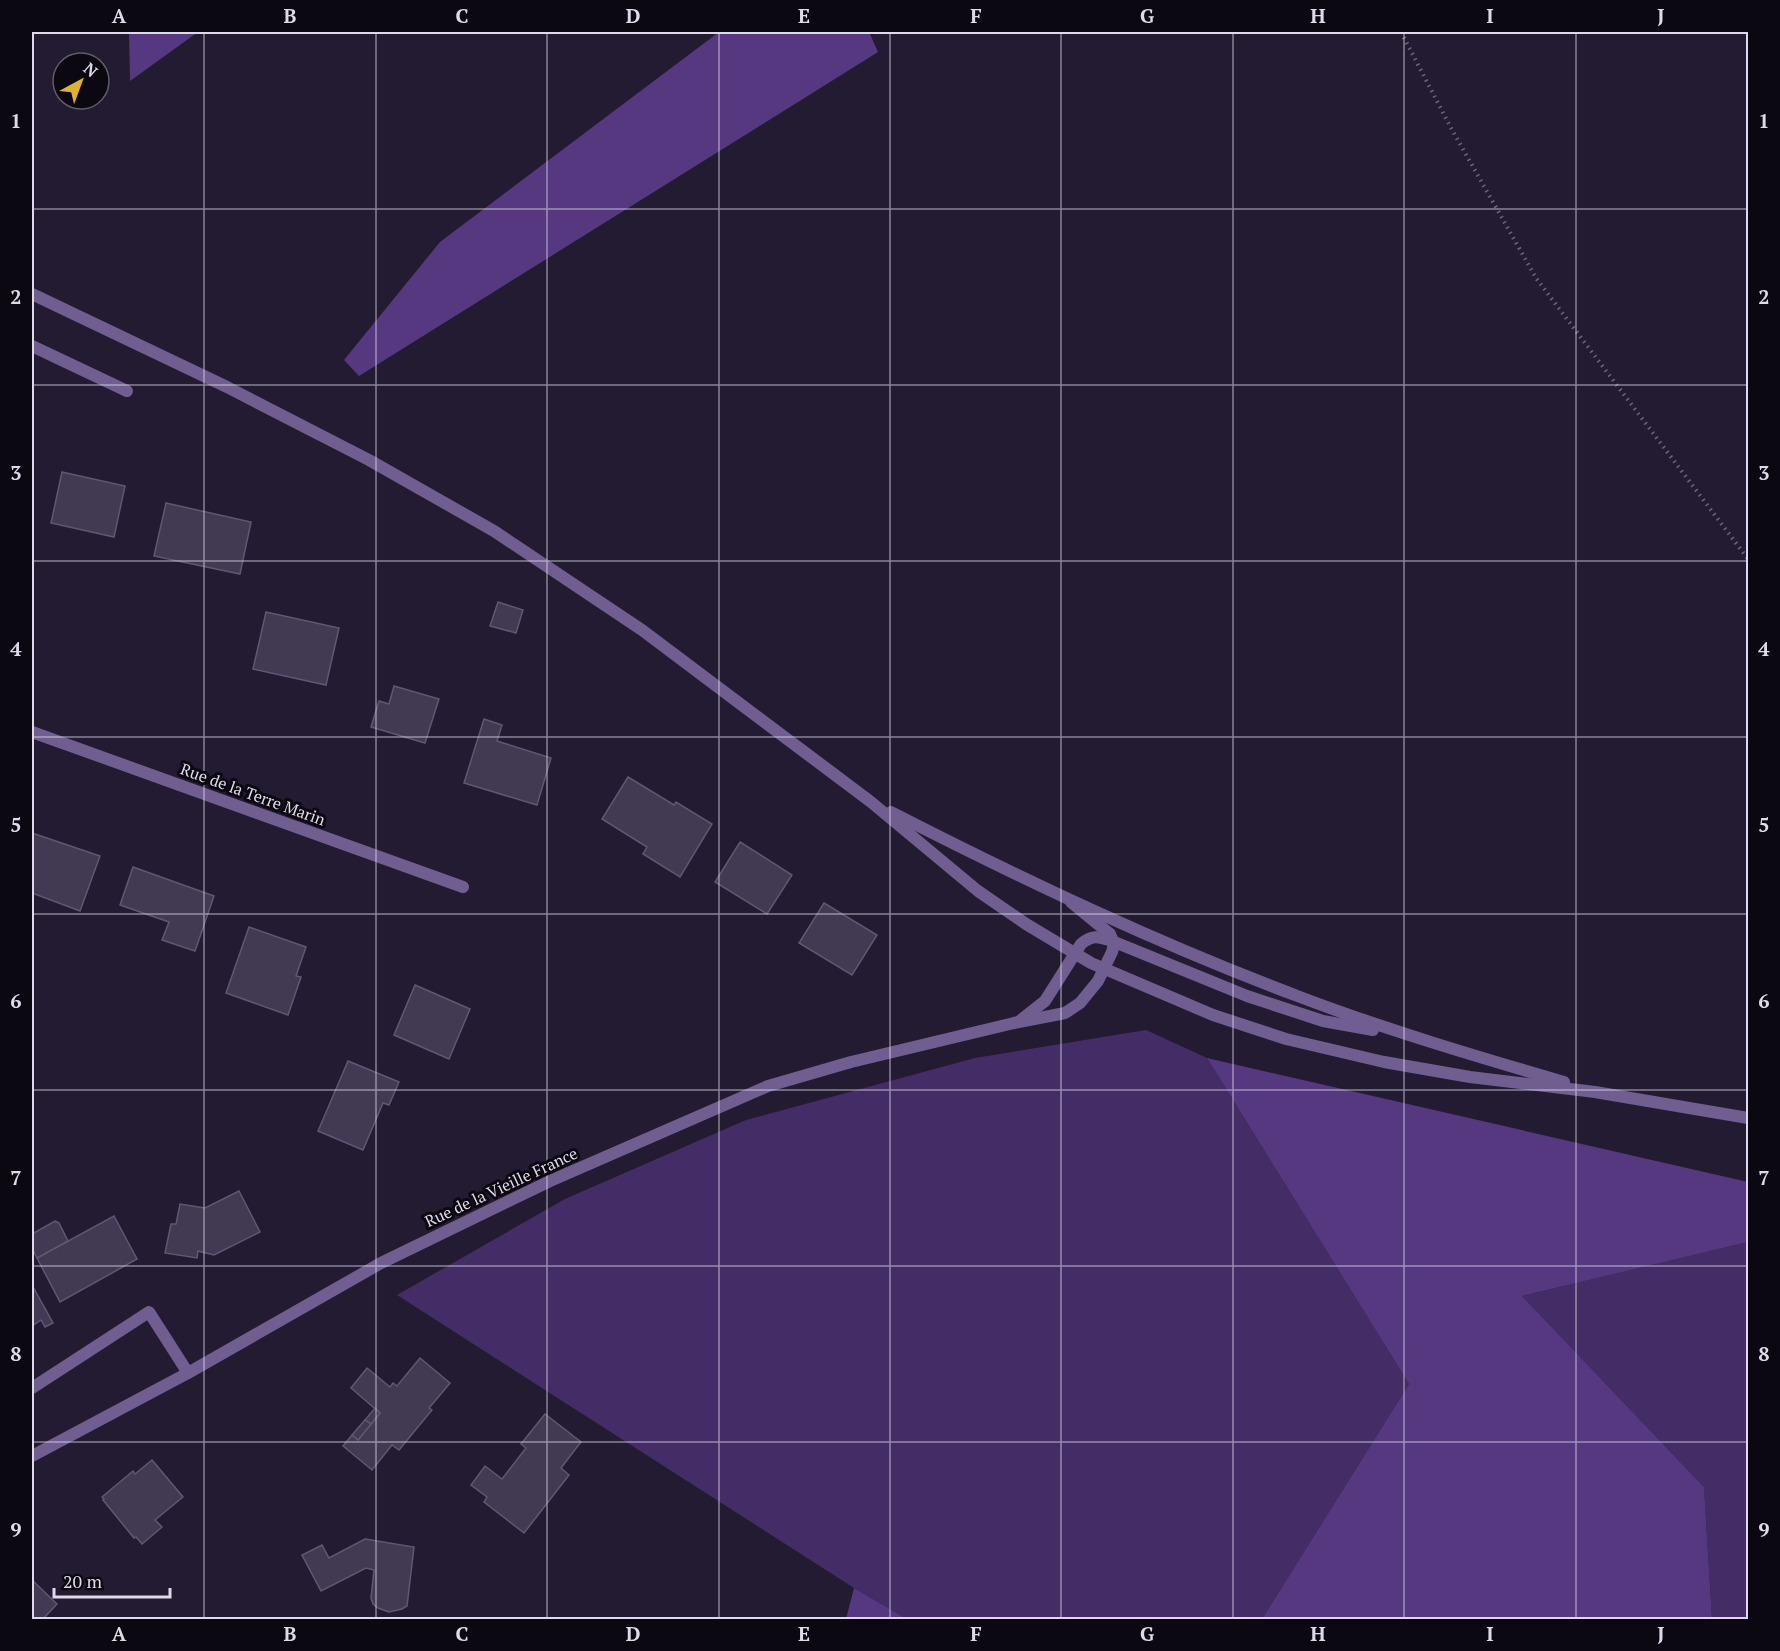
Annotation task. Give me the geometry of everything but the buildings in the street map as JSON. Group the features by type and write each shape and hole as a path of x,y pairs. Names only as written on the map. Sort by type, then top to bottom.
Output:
{"street":[{"path":"32,294 227,387 359,454 494,531 642,630 871,802 978,891 1026,924 1105,969 1213,1015 1286,1039 1384,1062 1470,1077 1595,1092 1749,1118"},
{"path":"32,346 127,391"},
{"name":"Rue de la Terre Marin","path":"32,732 463,887"},
{"path":"871,802 1071,902 1145,935 1289,993 1416,1038 1595,1092"},
{"path":"1071,902 1110,934 1112,952 1105,969"},
{"path":"1014,1023 1027,1017 1045,1001 1081,944 1089,938 1098,937 1247,996 1323,1021 1416,1038"},
{"name":"Rue de la Vieille France","path":"32,1456 188,1373 381,1263 550,1180 768,1086 851,1062 1065,1013 1080,1003 1105,969"},
{"path":"32,1388 150,1312 188,1373"}],"path":[{"path":"1401,32 1451,128 1536,278 1749,559"}],"shaded area":[{"path":"129,32 198,32 130,81"},
{"path":"719,32 869,32 878,52 359,376 344,360 440,242"},
{"path":"1146,1030 1207,1058 1409,1384 1262,1619 907,1619 854,1588 397,1295 565,1199 746,1120 975,1058"},
{"path":"1207,1058 1748,1182 1748,1242 1522,1296 1704,1487 1712,1619 1262,1619 1409,1384"},
{"path":"1748,1242 1748,1619 1712,1619 1704,1487 1522,1296"},
{"path":"854,1588 907,1619 846,1619"}]}
